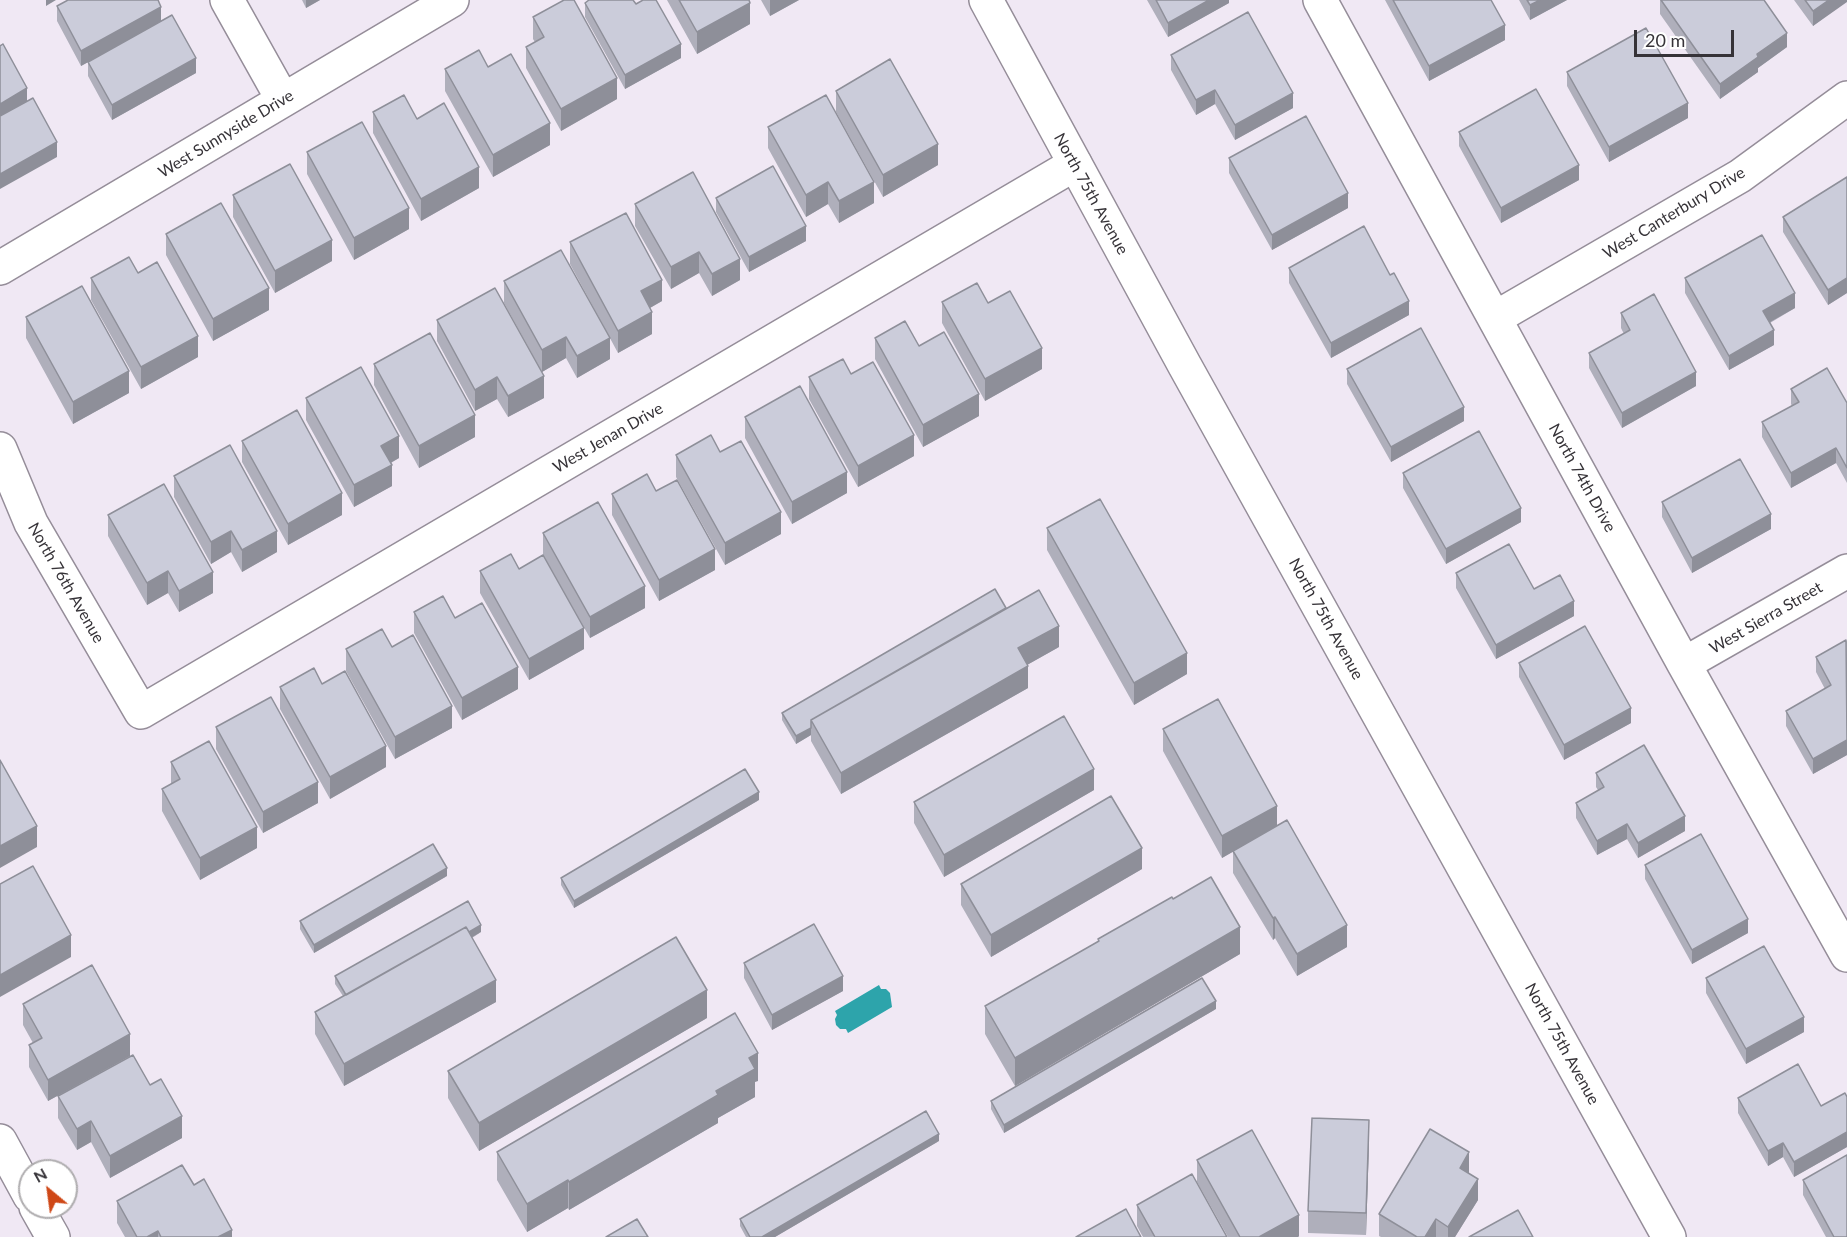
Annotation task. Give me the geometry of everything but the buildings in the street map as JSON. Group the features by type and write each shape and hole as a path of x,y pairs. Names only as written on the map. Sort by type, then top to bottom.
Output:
{"street":[{"path":"227,0 283,100"},
{"name":"West Sunnyside Drive","path":"0,268 452,0"},
{"name":"North 75th Avenue","path":"986,0 1669,1237"},
{"name":"North 74th Drive","path":"1320,0 1684,664 1847,955"},
{"name":"West Canterbury Drive","path":"1495,318 1740,176 1847,98"},
{"name":"West Jenan Drive","path":"141,712 1075,164"},
{"name":"North 76th Avenue","path":"0,449 31,523 141,712"},
{"name":"West Sierra Street","path":"1684,664 1847,571"},
{"path":"0,1141 18,1174"},
{"path":"43,1219 53,1237"}],"water":[{"path":"879,985 881,989 886,989 890,993 892,1007 848,1033 846,1029 840,1029 836,1025 835,1011"}]}
